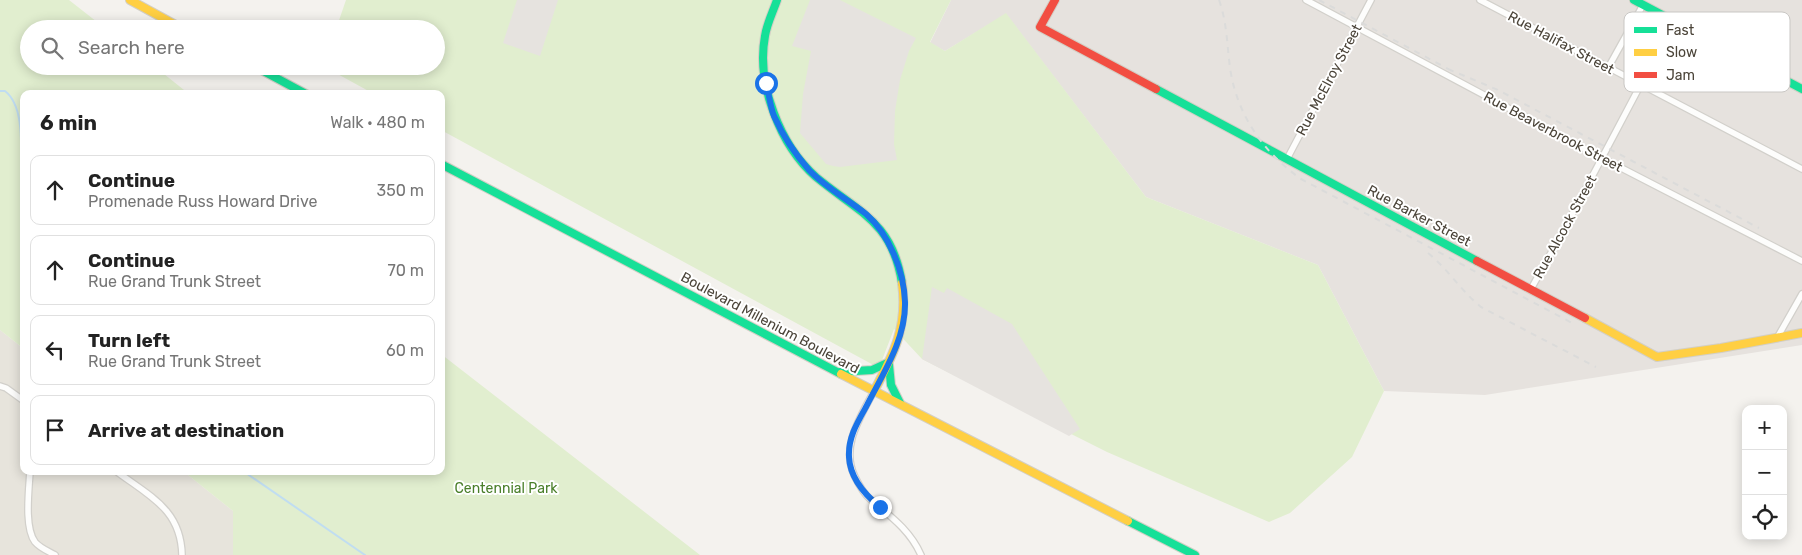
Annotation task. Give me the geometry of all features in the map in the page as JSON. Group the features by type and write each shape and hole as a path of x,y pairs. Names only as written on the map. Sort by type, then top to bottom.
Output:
{"street":[{"path":"130,0 167,20"},
{"path":"777,0 764,39 766,83 774,115 791,148 810,171 867,215 887,240 901,276 905,302 902,326 896,349 854,429 850,442 849,457 852,472 859,485 868,497 905,529 921,555"},
{"name":"Rue Barker Street","path":"1055,0 1040,27 1657,357 1722,348 1802,333"},
{"name":"Rue Beaverbrook Street","path":"1306,0 1602,158 1802,261"},
{"name":"Rue McElroy Street","path":"1287,160 1371,0"},
{"name":"Rue Halifax Street","path":"1480,0 1624,76"},
{"path":"1634,0 1658,12"},
{"path":"1639,12 1643,4"},
{"path":"1608,68 1624,39"},
{"path":"271,75 299,90"},
{"path":"1790,83 1802,89"},
{"name":"Rue Alcock Street","path":"1530,289 1637,92"},
{"name":"Rue Halifax Street","path":"1656,92 1802,169"},
{"name":"Boulevard Millenium Boulevard","path":"445,166 874,391 1195,555"},
{"path":"1777,338 1802,294"},
{"path":"838,372 872,370 889,362"},
{"path":"889,362 889,383 891,390 901,405"},
{"path":"0,386 20,398"},
{"path":"30,475 30,533 36,543 55,555"},
{"path":"121,475 166,509 174,520 180,537 182,555"}],"shaded area":[{"path":"517,0 558,0 540,56 503,43"},
{"path":"810,0 840,0 916,38 909,51 900,80 895,111 894,144 897,160 840,167 833,166 826,164 800,133 803,94 811,51 792,46"},
{"path":"951,0 1802,0 1802,345 1485,395 1384,391 1318,265 1146,197 1006,14 945,51 930,43"},
{"path":"932,287 944,293 947,288 1012,324 1080,429 1069,436 922,359"},
{"path":"0,330 20,346 20,475 188,475 233,511 233,555 0,555"}],"green space":[{"path":"0,0 69,0 95,20 20,20 20,75 165,75 184,90 20,90 20,346 0,330"},
{"path":"346,0 951,0 930,42 945,51 1006,13 1146,197 1318,265 1384,391 1352,457 1290,513 1269,522 1107,452 922,359 894,329 879,368 445,132 445,90 367,90 339,75 445,75 445,20 339,20"},
{"name":"Centennial Park","path":"445,357 700,555 233,555 233,511 188,475 445,475"}],"waterway":[{"path":"0,91 5,91 16,106 20,126"},
{"path":"249,475 365,555"}],"railway":[{"path":"1219,0 1225,25 1230,68 1239,101 1254,131 1275,157 1287,168 1301,179 1574,324"},
{"path":"1319,0 1454,72"},
{"path":"1448,69 1498,90 1759,228"},
{"path":"1428,253 1481,307 1596,367"}],"traffic: fast":[{"path":"777,0 766,31 763,55 764,74 774,113 782,131 803,164 816,177 871,220 881,231 890,245 897,262 902,283"},
{"path":"1634,0 1657,12"},
{"path":"271,75 299,90"},
{"path":"1790,83 1802,89"},
{"path":"1156,89 1477,261"},
{"path":"445,166 841,374"},
{"path":"840,372 872,370 887,363"},
{"path":"889,365 891,385 900,403"},
{"path":"1128,521 1195,555"}],"traffic: slow":[{"path":"130,0 167,20"},
{"path":"874,391 888,365 898,339 903,313 902,283"},
{"path":"1585,318 1657,357 1721,348 1802,333"},
{"path":"841,374 1128,521"}],"traffic: jam":[{"path":"1055,0 1040,27 1156,89"},
{"path":"1477,261 1585,318"}],"route":[{"path":"766,83 774,115 791,148 810,171 867,215 887,240 901,276 905,302 902,326 896,349 854,429 850,442 849,457 852,472 868,497 880,507"}]}
